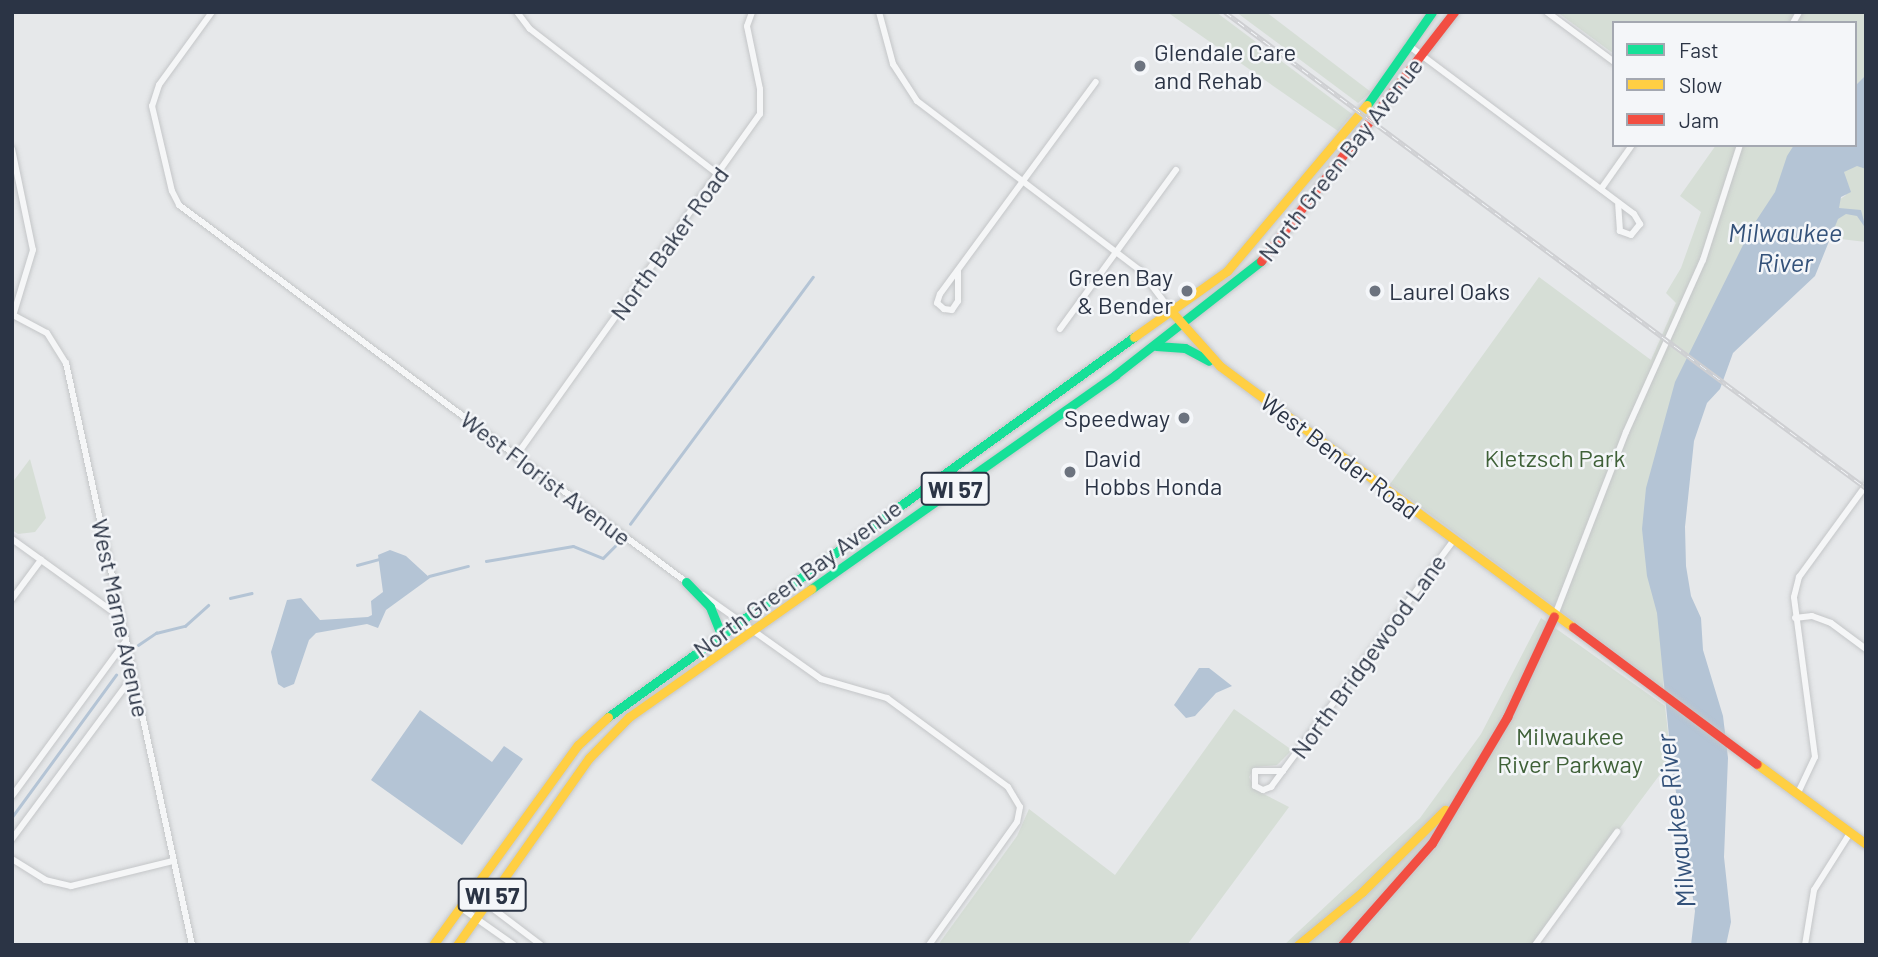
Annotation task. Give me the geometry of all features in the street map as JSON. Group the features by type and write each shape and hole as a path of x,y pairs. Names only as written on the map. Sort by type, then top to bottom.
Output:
{"main road":[{"name":"North Green Bay Avenue","path":"433,945 578,745 622,704 1227,271 1260,238 1356,121 1432,12"},
{"name":"North Green Bay Avenue","path":"457,945 589,758 629,717 1156,346 1274,249 1454,12"},
{"name":"West Bender Road","path":"1171,311 1220,366 1554,616 1866,844"},
{"path":"1156,346 1185,348 1220,366"},
{"path":"821,560 832,576"},
{"path":"807,570 818,586"},
{"path":"686,582 710,607 720,632"},
{"path":"1342,945 1432,843 1451,804 1507,717 1554,616"},
{"path":"1298,945 1362,892 1451,804"}],"street":[{"name":"West Florist Avenue","path":"212,12 159,85 152,106 172,191 186,213 737,620 821,679 887,698 1009,787 1020,807 1017,822 929,945"},
{"path":"517,12 530,29 719,175"},
{"name":"North Baker Road","path":"516,456 760,114 760,89 747,26 752,12"},
{"name":"West Bender Road","path":"879,12 893,64 908,91 1024,183 1117,251 1145,275 1171,311"},
{"path":"1547,12 1612,61"},
{"path":"1408,46 1639,219 1639,228 1631,235 1620,231 1618,205"},
{"path":"958,271 958,302 952,310 944,309 938,297 1096,82"},
{"path":"1601,189 1631,147"},
{"path":"1554,616 1626,432 1703,260 1739,147"},
{"path":"12,149 33,250 13,316"},
{"path":"1060,329 1176,170"},
{"name":"West Marne Avenue","path":"13,316 47,333 66,363 192,945"},
{"path":"1797,794 1815,757 1795,618 1799,577 1866,485"},
{"path":"12,539 120,617"},
{"name":"North Bridgewood Lane","path":"1283,771 1255,771 1255,786 1263,790 1271,787 1283,771 1454,540"},
{"path":"12,599 41,560"},
{"path":"1795,618 1812,616 1832,624 1866,649"},
{"path":"12,796 125,642"},
{"path":"12,839 133,676"},
{"path":"1535,945 1617,832"},
{"path":"1805,945 1814,890 1850,832"},
{"path":"12,859 45,880 71,886 173,861"},
{"path":"471,892 541,945"},
{"path":"460,907 514,945"}],"green space":[{"path":"1167,12 1216,12 1352,114 1338,131"},
{"path":"1236,12 1266,12 1371,92 1358,103"},
{"path":"1557,12 1866,12 1866,113 1857,121 1857,21 1612,21 1612,53"},
{"name":"Kletzsch Park","path":"1715,147 1832,147 1690,398 1663,688 1390,484 1539,277 1651,360 1676,303 1666,293 1681,268 1701,212 1680,196"},
{"path":"1866,153 1866,242 1832,238 1839,200 1846,195 1844,172"},
{"path":"30,459 46,518 35,532 18,534 12,530 12,483"},
{"name":"Milwaukee River Parkway","path":"1541,618 1665,706 1672,767 1664,769 1533,945 1284,945 1420,818 1481,734"},
{"path":"1234,709 1292,750 1277,765 1255,767 1249,777 1256,790 1289,807 1187,945 938,945 1017,836 1029,809 1115,875"}],"water":[{"name":"Milwaukee River","path":"1866,75 1866,169 1857,166 1844,172 1851,192 1841,197 1839,208 1861,210 1866,229 1857,216 1846,214 1838,219 1815,276 1733,353 1720,389 1707,403 1694,441 1685,527 1686,566 1691,596 1701,618 1703,650 1723,716 1728,758 1724,857 1731,922 1726,945 1691,945 1695,911 1672,767 1657,613 1647,576 1642,529 1646,488 1675,382 1752,227 1775,192 1787,156 1793,147 1857,147 1857,84"},
{"path":"390,550 406,556 430,578 386,610 378,628 367,624 316,633 309,640 294,684 284,688 278,684 271,652 287,600 301,598 320,620 368,617 372,615 371,601 383,592 378,555"},
{"path":"1199,668 1209,668 1232,686 1216,693 1195,716 1186,718 1174,705"},
{"path":"420,710 492,762 504,746 523,759 462,845 371,780"}],"waterway":[{"path":"630,524 813,277"},
{"path":"486,561 573,546 603,558 615,546"},
{"path":"357,565 380,559"},
{"path":"429,576 468,566"},
{"path":"230,598 251,593"},
{"path":"138,645 156,633 185,626 208,605"},
{"path":"12,817 116,675"}],"railway":[{"path":"1225,12 1866,488"}],"traffic: fast":[{"path":"1367,105 1432,12"},
{"path":"811,589 1115,375 1261,261"},
{"path":"608,717 1134,337"},
{"path":"1156,346 1185,348 1209,361"},
{"path":"686,582 710,607 720,632"}],"traffic: slow":[{"path":"1134,337 1227,271 1367,105"},
{"path":"1171,311 1220,366 1573,627"},
{"path":"457,945 589,758 629,717 811,589"},
{"path":"433,945 578,745 608,717"},
{"path":"1757,764 1866,844"},
{"path":"1298,945 1362,892 1445,810"}],"traffic: jam":[{"path":"1261,261 1454,12"},
{"path":"1342,945 1432,843 1507,717 1554,616"},
{"path":"1573,627 1757,764"}],"place":[{"name":"Glendale Care and Rehab","path":"1140,66"},
{"name":"Green Bay & Bender","path":"1187,291"},
{"name":"Laurel Oaks","path":"1375,291"},
{"name":"Speedway","path":"1184,418"},
{"name":"David Hobbs Honda","path":"1070,472"}]}
